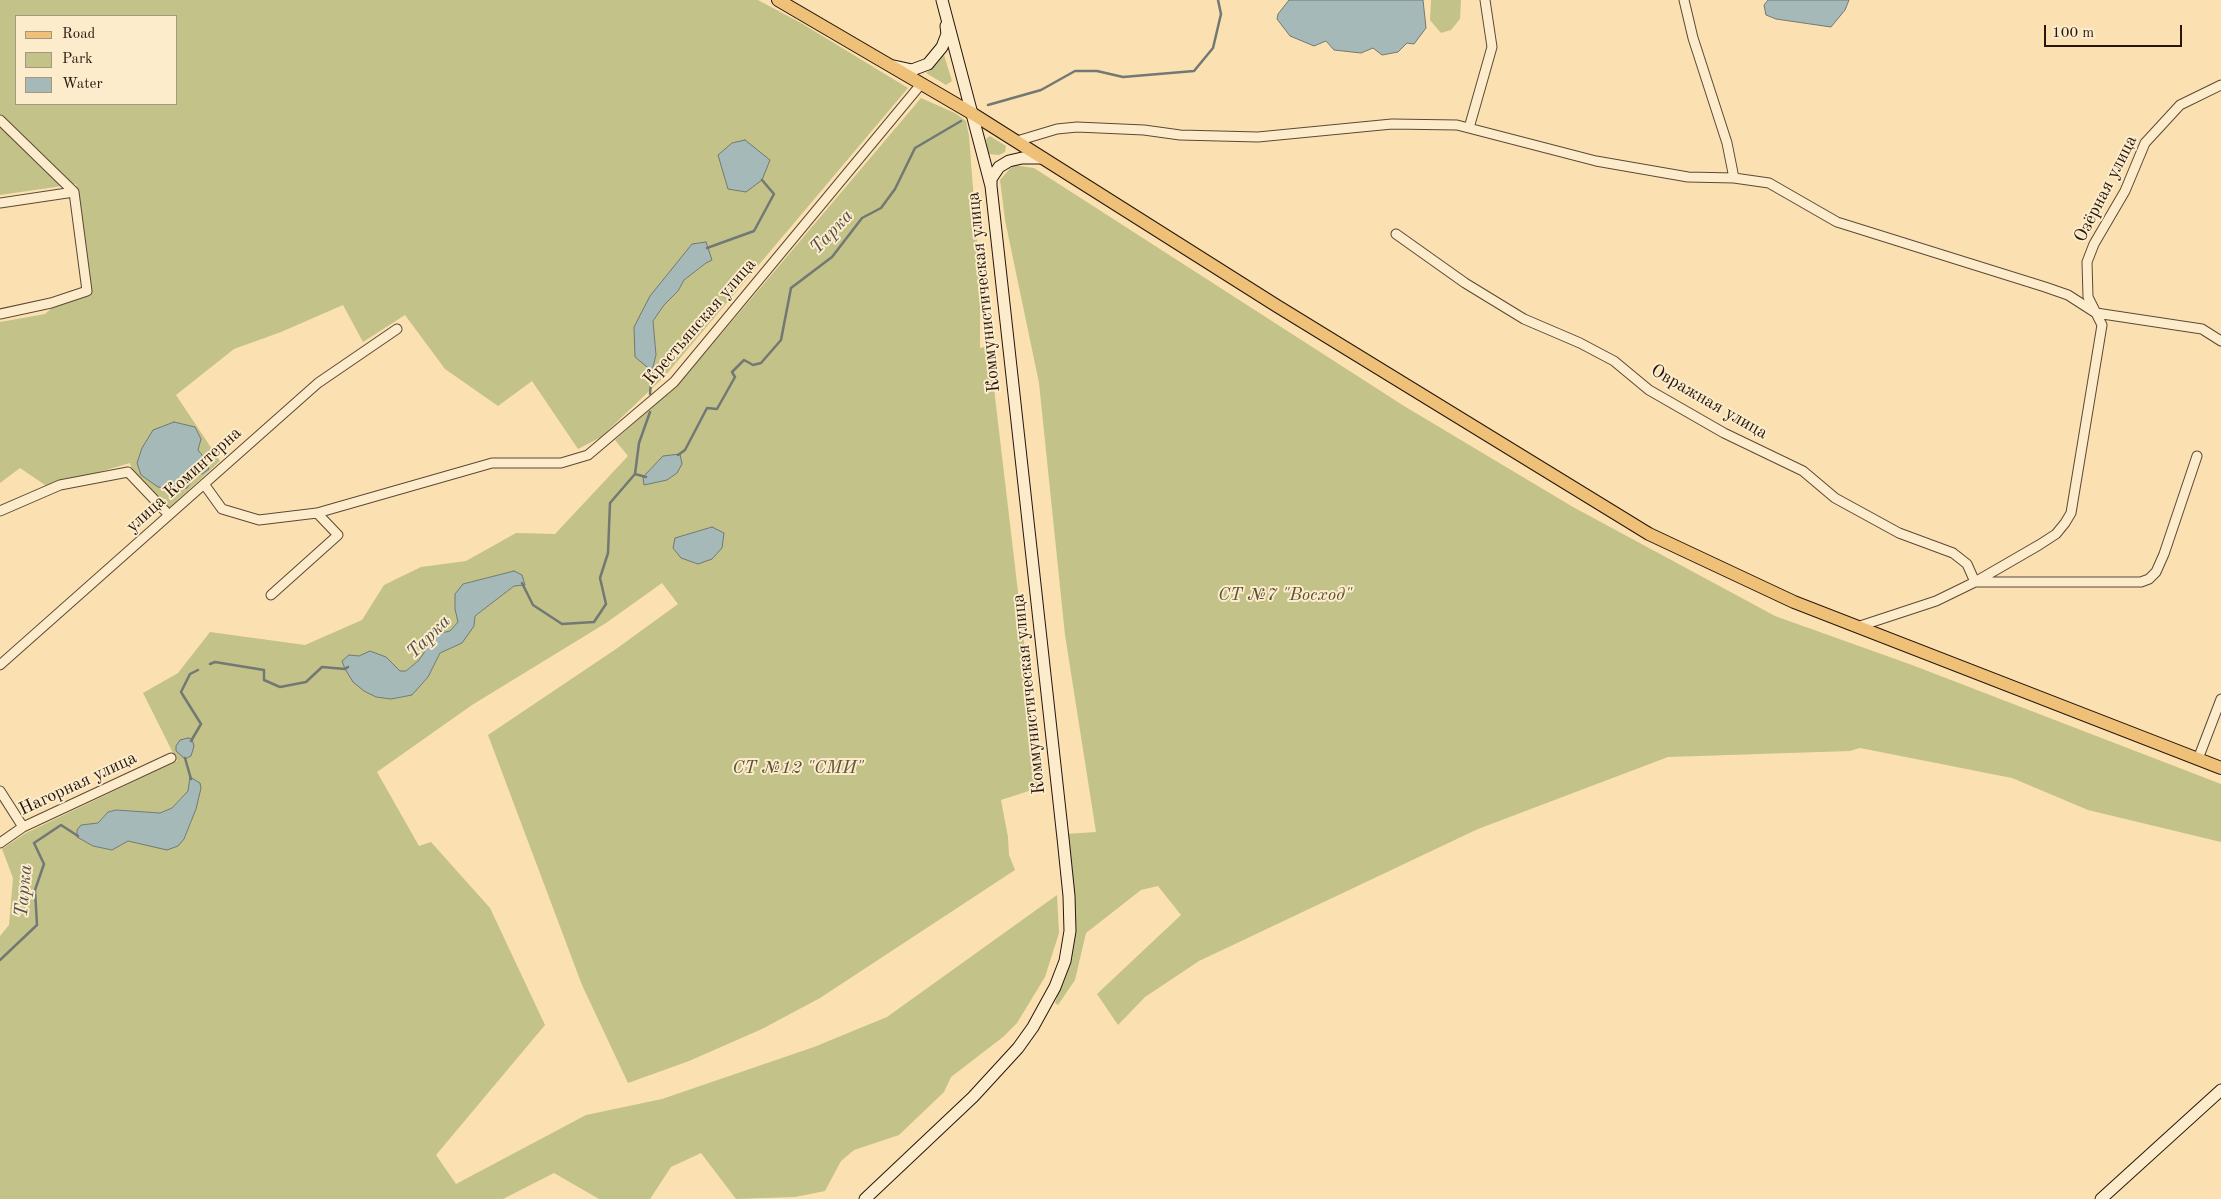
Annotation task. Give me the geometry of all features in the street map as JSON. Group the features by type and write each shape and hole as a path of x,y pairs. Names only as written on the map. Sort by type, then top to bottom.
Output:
{"main road":[{"path":"778,0 894,66 973,114 1277,306 1649,534 1794,602 2221,768"},
{"path":"894,66 912,70 928,64 935,57 947,34 943,2"},
{"name":"Коммунистическая улица","path":"866,1199 973,1097 1018,1048 1033,1027 1055,987 1069,941 1069,896 991,186 943,2"},
{"path":"991,186 991,178 999,166 1022,158 1043,158"},
{"path":"2101,1199 2221,1090"}],"street":[{"path":"1469,128 1492,46 1484,0"},
{"path":"1684,0 1693,38 1726,143 1734,178"},
{"name":"Крестьянская улица","path":"204,484 222,509 259,520 317,512 492,464 561,463 588,455 674,382 922,83"},
{"name":"Озёрная улица","path":"1858,627 1936,601 1975,582 2056,534 2065,523 2071,513 2102,325 2088,296 2087,262 2094,244 2125,191 2146,143 2180,105 2219,88 2221,85"},
{"path":"0,120 74,192 87,291 51,303 0,314"},
{"path":"1017,141 1057,129 1077,126 1144,130 1180,135 1258,137 1392,124 1457,125 1596,161 1688,177 1734,178 1769,183 1837,222 2068,295 2096,313 2202,329 2221,341"},
{"path":"0,203 74,192"},
{"name":"Овражная улица","path":"1396,234 1465,283 1524,319 1580,343 1614,361 1649,390 1724,434 1803,471 1835,498 1899,533 1953,553 1967,564 1975,582"},
{"name":"улица Коминтерна","path":"0,665 318,382 397,329"},
{"path":"1975,582 2141,582 2149,580 2156,572 2164,554 2197,456"},
{"path":"0,511 60,485 128,472 169,515"},
{"path":"271,595 338,535 317,512"},
{"path":"2198,759 2221,699"},
{"name":"Нагорная улица","path":"0,843 23,827 171,758"},
{"path":"0,792 23,827"}],"green space":[{"path":"0,0 758,0 801,23 908,88 665,376 601,437 578,449 532,381 498,406 445,369 405,315 363,342 343,305 281,332 234,349 176,395 220,461 169,508 132,470 130,463 48,487 20,468 0,483 0,322 45,314 53,307 90,294 76,184 0,195","holes":["706,242 706,263 684,280 678,291 664,305 653,321 656,355 652,371 650,296","142,448 198,450 205,459 193,471 192,480"]},
{"path":"1431,0 1461,0 1460,19 1451,30 1441,33 1430,20"},
{"path":"944,55 952,81 946,85 926,73"},
{"name":"СТ №12 \"СМИ\"","path":"921,98 955,113 966,121 969,136 980,279 980,348 989,346 1041,787 1001,800 1008,837 1009,855 1015,870 820,998 762,1029 689,1061 628,1083 582,985 488,735 616,649 678,604 662,583 606,623 472,705 377,772 419,846 431,842 490,908 545,1025 436,1155 456,1184 586,1115 662,1099 814,1047 887,1017 1057,895 1059,933 1045,977 1017,1023 1003,1037 951,1077 944,1092 899,1135 854,1150 841,1161 825,1191 795,1197 736,1199 701,1153 671,1167 650,1199 599,1199 554,1173 503,1199 0,1199 0,936 9,925 13,878 2,849 26,833 177,761 143,693 178,673 210,632 305,645 362,620 384,585 421,567 466,561 516,533 555,534 628,456 615,440 679,384","holes":["514,571 514,586 475,616 474,626 450,648 440,653 428,677 412,695 391,699 376,697 359,656 386,657 400,671 406,671 419,660 437,634 450,631 458,622 455,608 463,584","188,791 192,820 184,839 157,847 128,841 112,850 93,846 87,842 81,825 98,823 108,812 116,810 160,813 172,808"]},
{"path":"990,136 1006,146 1005,152 999,155 988,154 986,139"},
{"name":"СТ №7 \"Восход\"","path":"1013,165 1034,168 1404,406 1573,507 1775,616 1912,665 2221,784 2221,842 2088,810 2012,778 1860,748 1850,751 1668,757 1478,829 1199,961 1145,997 1118,1025 1097,994 1181,915 1158,886 1141,890 1086,933 1075,980 1058,1005 1055,1003 1070,956 1066,834 1096,832 1065,635 1039,383 1005,220 1000,180"}],"water":[{"path":"1289,0 1423,0 1426,28 1414,44 1407,43 1398,52 1382,55 1373,48 1361,53 1334,50 1326,41 1314,46 1290,36 1277,19 1278,14"},
{"path":"1768,0 1849,0 1845,10 1831,27 1776,19 1766,15 1764,5"},
{"path":"745,140 770,160 762,180 746,192 728,189 718,155 732,143"},
{"path":"706,242 712,260 684,280 678,291 664,305 653,321 656,355 652,371 635,357 634,327 650,296 692,244"},
{"path":"174,422 195,427 201,439 198,450 205,459 209,469 202,474 194,471 192,480 187,488 178,490 158,487 141,475 137,463 142,448 153,430"},
{"path":"680,454 682,464 677,473 667,480 644,485 643,477 663,456"},
{"path":"712,527 724,533 722,548 712,559 698,564 681,558 673,548 675,538"},
{"path":"514,571 522,575 525,585 514,586 475,616 474,626 462,643 440,653 428,677 412,695 391,699 376,697 364,691 353,682 342,661 349,655 359,656 370,651 386,657 400,671 406,671 419,660 437,634 450,631 458,622 455,609 455,594 463,584"},
{"path":"192,739 194,746 191,756 185,759 176,751 176,746 180,740"},
{"path":"190,777 200,783 201,788 196,809 184,839 178,846 167,850 128,841 112,850 93,846 77,837 77,830 81,825 98,823 108,812 116,810 160,813 172,808 188,791"}],"waterway":[{"name":"Тарка","path":"988,105 1041,90 1075,71 1097,71 1123,77 1194,71 1213,48 1221,14 1218,0"},
{"name":"Тарка","path":"678,455 685,450 707,408 717,409 735,377 732,372 744,360 753,365 761,363 781,340 791,288 832,257 862,218 881,208 895,189 915,148 961,121"},
{"path":"707,248 754,231 774,194 762,180"},
{"path":"650,394 652,369"},
{"path":"635,474 639,443 650,412"},
{"name":"Тарка","path":"522,583 533,605 562,624 594,622 606,604 600,578 608,553 610,503 635,474 646,477"},
{"name":"Тарка","path":"210,664 215,662 264,670 264,680 280,687 306,682 322,667 345,669 348,667"},
{"name":"Тарка","path":"191,741 201,724 181,692 190,674 198,670"},
{"name":"Тарка","path":"185,758 191,779"},
{"name":"Тарка","path":"0,960 37,925 35,890 44,864 34,843 61,825 78,836"}]}
